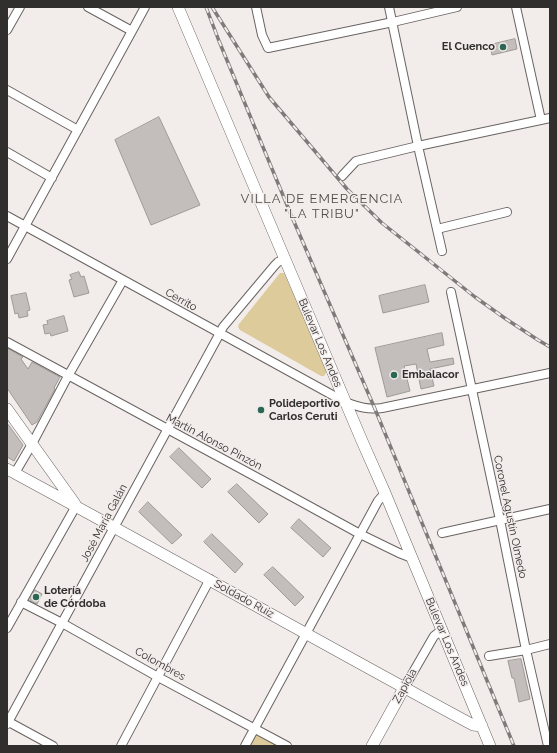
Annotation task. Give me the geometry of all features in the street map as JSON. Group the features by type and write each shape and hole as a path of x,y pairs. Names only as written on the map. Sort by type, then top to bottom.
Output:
{"main road":[{"name":"Bulevar Los Andes","path":"178,7 385,493 490,746"},
{"path":"7,409 76,506"},
{"name":"Soldado Ruiz","path":"11,471 210,579 404,688 473,725 482,726"},
{"name":"Zapiola","path":"372,746 404,688"}],"street":[{"path":"7,30 20,7"},
{"path":"88,7 132,30"},
{"path":"7,260 145,7"},
{"path":"256,7 262,35 268,48 457,7"},
{"path":"390,7 418,146 442,252"},
{"path":"516,7 541,120"},
{"path":"7,90 78,130"},
{"path":"342,176 356,161 418,146 550,118"},
{"path":"7,152 52,178"},
{"path":"437,229 507,212"},
{"name":"Cerrito","path":"7,216 345,402 368,409 375,409 550,373"},
{"name":"José María Galán","path":"7,722 223,327 275,265 285,259"},
{"path":"11,471 32,444 68,376 123,280"},
{"name":"Coronel Agustín Olmedo","path":"451,292 500,520 526,650 548,746"},
{"name":"Martín Alonso Pinzón","path":"7,342 360,534 399,554 412,558"},
{"path":"245,746 378,501 385,493"},
{"path":"7,628 76,506"},
{"path":"442,533 550,509"},
{"path":"120,746 210,579"},
{"name":"Colombres","path":"21,602 287,746"},
{"name":"Zapiola","path":"404,688 434,636 442,630"},
{"path":"489,656 526,650 550,644"},
{"path":"7,722 53,746"}],"shaded area":[{"path":"280,273 284,273 285,275 326,370 324,376 321,376 240,330 238,327"},
{"path":"256,731 282,746 248,746"}],"building":[{"name":"El Cuenco","path":"515,39 517,49 492,55 490,45"},
{"path":"159,117 200,205 151,225 115,140"},
{"path":"79,272 81,277 84,276 89,293 74,297 69,280 72,279 70,275"},
{"path":"425,285 429,302 383,313 379,296"},
{"path":"26,293 30,310 27,311 28,316 19,318 18,313 15,314 11,296"},
{"path":"64,316 68,331 51,336 50,333 45,334 43,325 48,324 47,321"},
{"path":"442,333 444,345 427,349 430,362 453,358 454,364 430,369 434,386 421,389 416,364 404,366 410,391 387,397 375,348"},
{"path":"7,348 23,357 21,359 28,369 32,362 60,377 37,422 32,425 7,388"},
{"path":"7,423 23,445 14,461 7,457"},
{"path":"179,448 211,479 202,488 170,457"},
{"path":"237,484 268,514 259,523 228,492"},
{"path":"148,502 182,535 172,544 139,512"},
{"path":"299,519 331,548 323,557 291,528"},
{"path":"212,534 243,564 235,573 204,542"},
{"path":"273,567 304,597 295,606 264,575"},
{"name":"Lotería de Córdoba","path":"35,590 42,594 37,604 30,601"},
{"path":"521,659 530,699 519,702 514,678 512,678 508,661"}],"railway":[{"path":"206,7 292,217 375,409 514,746"},
{"path":"212,7 269,97 347,189 382,223 475,297 550,347"}],"place":[{"name":"El Cuenco","path":"503,47"},
{"name":"Embalacor","path":"394,375"},
{"name":"Polideportivo Carlos Ceruti","path":"261,410"},
{"name":"Lotería de Córdoba","path":"36,597"}],"district":[{"name":"VILLA DE EMERGENCIA \"LA TRIBU\"","path":"322,206"}]}
